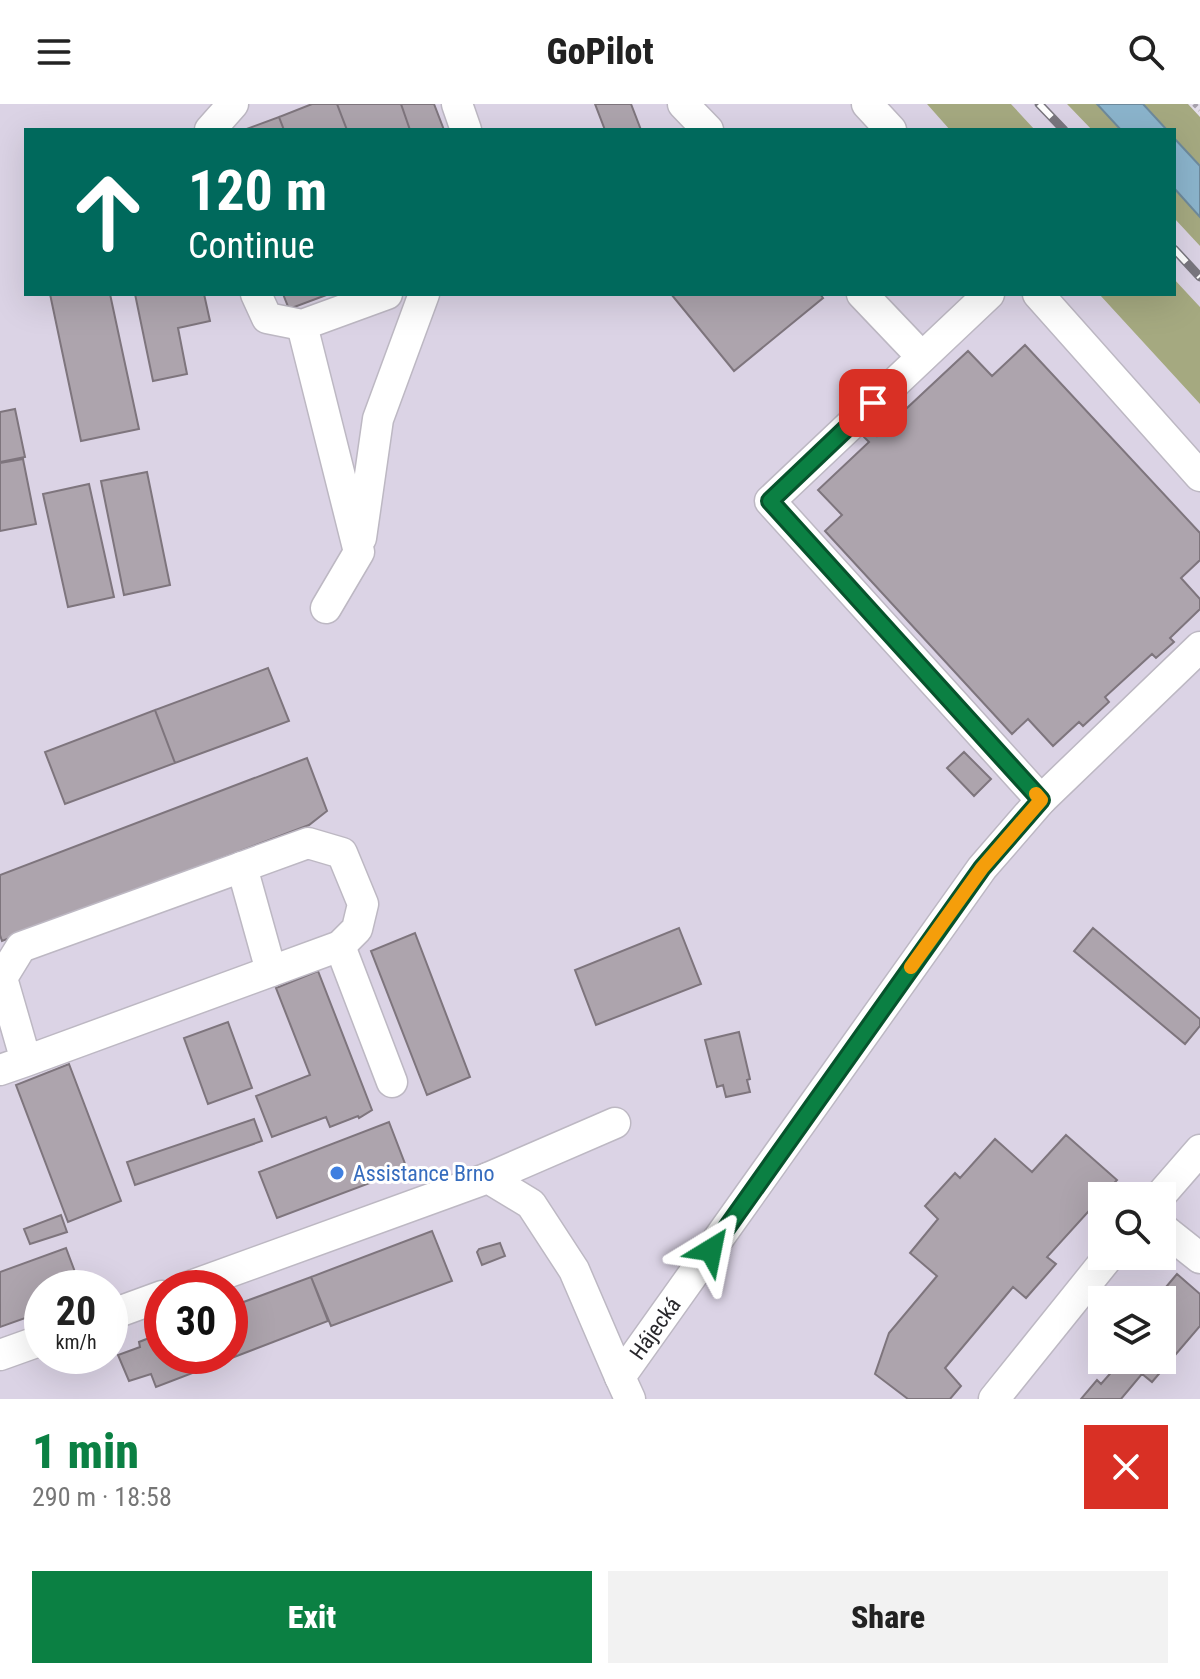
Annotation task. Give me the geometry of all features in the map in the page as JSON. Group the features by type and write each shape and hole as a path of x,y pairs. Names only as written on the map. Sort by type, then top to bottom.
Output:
{"street":[{"path":"212,128 233,104"},
{"path":"457,104 465,128"},
{"path":"683,104 706,128"},
{"path":"867,104 889,128"},
{"path":"257,296 267,318 302,325 382,296"},
{"path":"326,608 359,552 378,419 423,296"},
{"path":"864,296 922,357"},
{"path":"987,296 770,501 1041,800"},
{"path":"1040,296 1200,476"},
{"path":"302,325 359,552"},
{"name":"Hájecká","path":"625,1388 982,868 1041,800 1200,647"},
{"path":"308,843 342,853 363,904 357,929 340,946 13,1066 1,977 21,947 242,867 308,843"},
{"path":"242,867 271,971"},
{"path":"340,946 392,1082"},
{"path":"235,1270 488,1178 615,1123"},
{"path":"1172,1182 1200,1150"},
{"path":"488,1178 531,1204 574,1270 625,1388"},
{"path":"1176,1239 1200,1258"},
{"path":"994,1399 1098,1270"},
{"path":"0,1355 24,1346"}],"path":[{"path":"1194,104 1200,110"}],"shaded area":[{"path":"0,104 927,104 948,128 24,128 24,296 1101,296 1200,404 1200,1399 0,1399"},
{"path":"1011,104 1067,104 1090,128 1033,128"},
{"path":"1176,220 1200,246 1200,307 1176,281"}],"green space":[{"path":"927,104 1011,104 1033,128 948,128"},
{"path":"1067,104 1097,104 1119,128 1090,128"},
{"path":"1143,104 1188,104 1200,117 1200,166 1176,140 1176,128 1165,128"},
{"path":"1176,190 1200,217 1200,246 1176,220"},
{"path":"1176,281 1200,307 1200,404 1101,296 1176,296"}],"water":[{"path":"1097,104 1143,104 1165,128 1119,128"},
{"path":"1176,140 1200,166 1200,217 1176,190"}],"building":[{"path":"312,104 337,104 346,128 283,128 279,117"},
{"path":"337,104 401,104 409,128 346,128"},
{"path":"401,104 434,104 443,128 409,128"},
{"path":"595,104 631,104 640,128 604,128"},
{"path":"279,117 283,128 249,128"},
{"path":"50,296 110,296 139,429 81,441"},
{"path":"135,296 204,296 210,321 178,328 187,374 153,381"},
{"path":"284,296 324,296 289,309"},
{"path":"673,296 822,296 823,298 734,371"},
{"path":"1025,345 1200,533 1200,560 1181,578 1200,599 1200,609 1170,638 1174,642 1156,658 1152,654 1105,697 1109,702 1083,726 1079,722 1053,746 1028,719 1012,734 825,531 842,515 818,490 869,442 864,437 871,430 877,436 968,351 992,376"},
{"path":"15,409 25,457 0,462 0,412"},
{"path":"23,459 36,524 0,531 0,463"},
{"path":"147,472 170,585 124,595 101,481"},
{"path":"89,484 114,597 68,607 43,494"},
{"path":"268,668 289,721 175,763 155,710"},
{"path":"155,710 175,763 65,804 45,752"},
{"path":"964,752 991,779 974,796 947,768"},
{"path":"307,758 327,811 309,825 2,941 0,875"},
{"path":"679,928 701,984 596,1025 575,970"},
{"path":"1093,928 1200,1019 1200,1026 1185,1044 1074,951"},
{"path":"415,933 470,1077 427,1095 371,951"},
{"path":"318,971 372,1110 359,1118 330,1127 326,1117 272,1137 256,1096 310,1075 276,988"},
{"path":"228,1022 252,1088 208,1104 184,1038"},
{"path":"739,1032 750,1092 726,1097 723,1085 717,1087 705,1040"},
{"path":"69,1064 121,1201 68,1222 16,1085"},
{"path":"254,1119 262,1141 135,1185 127,1162"},
{"path":"389,1122 407,1169 277,1218 259,1172"},
{"path":"1066,1135 1117,1180 1088,1182 1088,1212 1047,1257 1056,1264 1026,1298 1013,1287 945,1368 961,1386 950,1399 908,1399 875,1374 889,1333 937,1276 910,1253 938,1219 925,1206 955,1173 960,1178 995,1139 1032,1172"},
{"path":"61,1215 67,1232 30,1244 24,1229"},
{"path":"432,1231 452,1281 331,1326 311,1277"},
{"path":"500,1243 505,1256 482,1265 477,1252 479,1249"},
{"path":"66,1248 74,1270 24,1270 24,1318 0,1327 0,1272"},
{"path":"1177,1274 1200,1294 1200,1326 1176,1354 1176,1286 1167,1286"},
{"path":"311,1277 328,1321 248,1352 248,1300"},
{"path":"144,1340 144,1374 151,1374 129,1381 126,1374 128,1351 140,1347 139,1342"},
{"path":"151,1374 190,1374 156,1387"},
{"path":"1110,1374 1142,1374 1121,1399 1081,1399 1097,1380 1101,1384"},
{"path":"1142,1374 1159,1374 1152,1382"}],"railway":[{"path":"1039,104 1062,128"},
{"path":"1176,251 1200,277"}],"slow traffic":[{"path":"911,967 982,868 1041,800 1036,794"}],"place":[{"name":"Assistance Brno","path":"337,1173"}],"route":[{"path":"711,1250 982,868 1041,800 770,501 873,403"}]}
